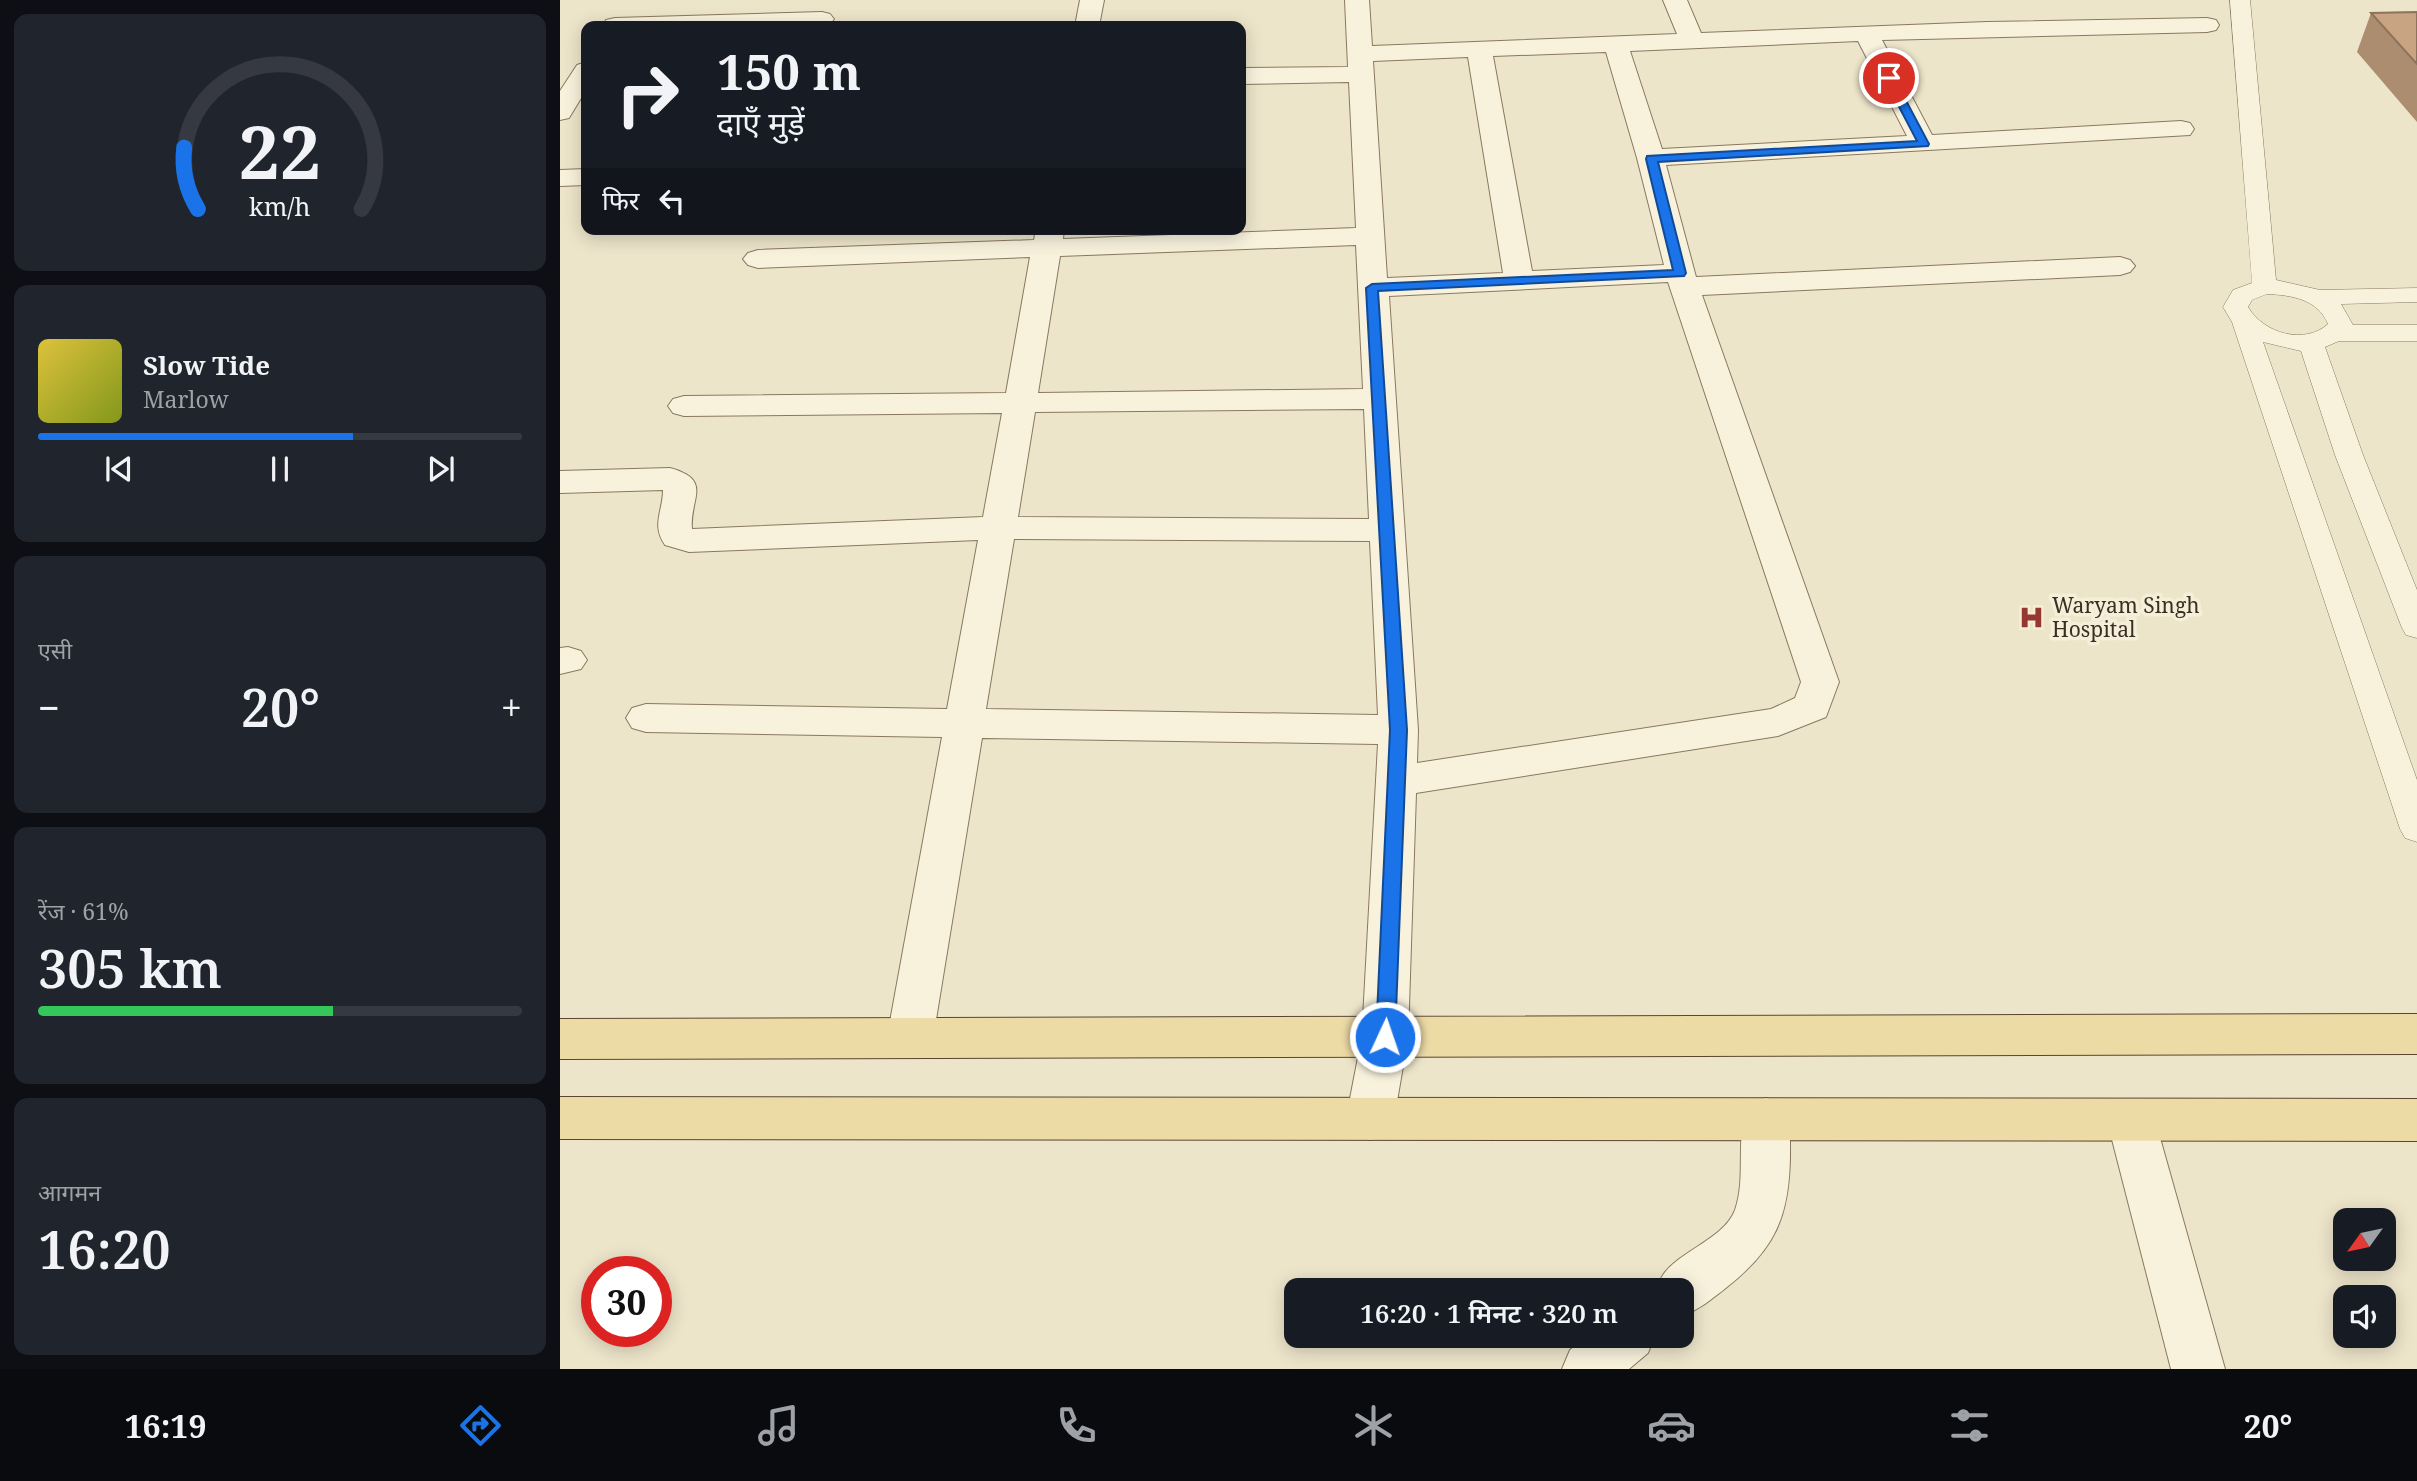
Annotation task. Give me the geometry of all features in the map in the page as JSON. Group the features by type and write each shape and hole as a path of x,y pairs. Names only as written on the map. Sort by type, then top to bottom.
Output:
{"main road":[{"path":"560,1039 2417,1034"},
{"path":"560,1118 2417,1120"}],"street":[{"path":"617,21 631,0"},
{"path":"1088,21 1092,0"},
{"path":"1357,0 1398,730 1385,1037 1370,1119"},
{"path":"1675,0 1692,41"},
{"path":"753,21 822,19"},
{"path":"1246,75 1479,49 1866,34 1980,20 2207,25"},
{"path":"1866,34 1924,144"},
{"path":"1397,780 1778,722 1812,707 1820,681 1682,280 1651,159 1616,44"},
{"path":"1479,49 1519,281"},
{"path":"572,101 581,81"},
{"path":"1651,159 2181,129"},
{"path":"560,178 581,177"},
{"path":"758,260 1049,239 1369,236"},
{"path":"910,1038 1049,239"},
{"path":"1372,288 1519,281 1682,280 2120,266"},
{"path":"684,407 1379,399"},
{"path":"560,482 670,479 679,484 682,493 672,525 677,537 690,541 999,528 1387,530"},
{"path":"646,718 1398,730"},
{"path":"1694,1281 1736,1246 1755,1223 1761,1196 1766,1119"},
{"path":"2131,1120 2198,1369"},
{"path":"1589,1369 1614,1348"}],"lane":[{"path":"2240,0 2264,287"},
{"path":"2324,338 2341,325 2339,315 2316,297 2300,290 2264,287 2249,290 2239,296 2235,304 2236,314 2244,323 2274,339 2324,338 2417,333"},
{"path":"2316,297 2417,295"},
{"path":"2244,323 2417,829"},
{"path":"2324,338 2349,455 2417,628"}],"building":[{"path":"2417,12 2417,64 2371,13"}],"place":[{"name":"Waryam Singh Hospital","path":"2032,617"}],"route":[{"path":"1385,1037 1398,730 1372,288 1680,273 1651,159 1924,144 1889,78"}]}
